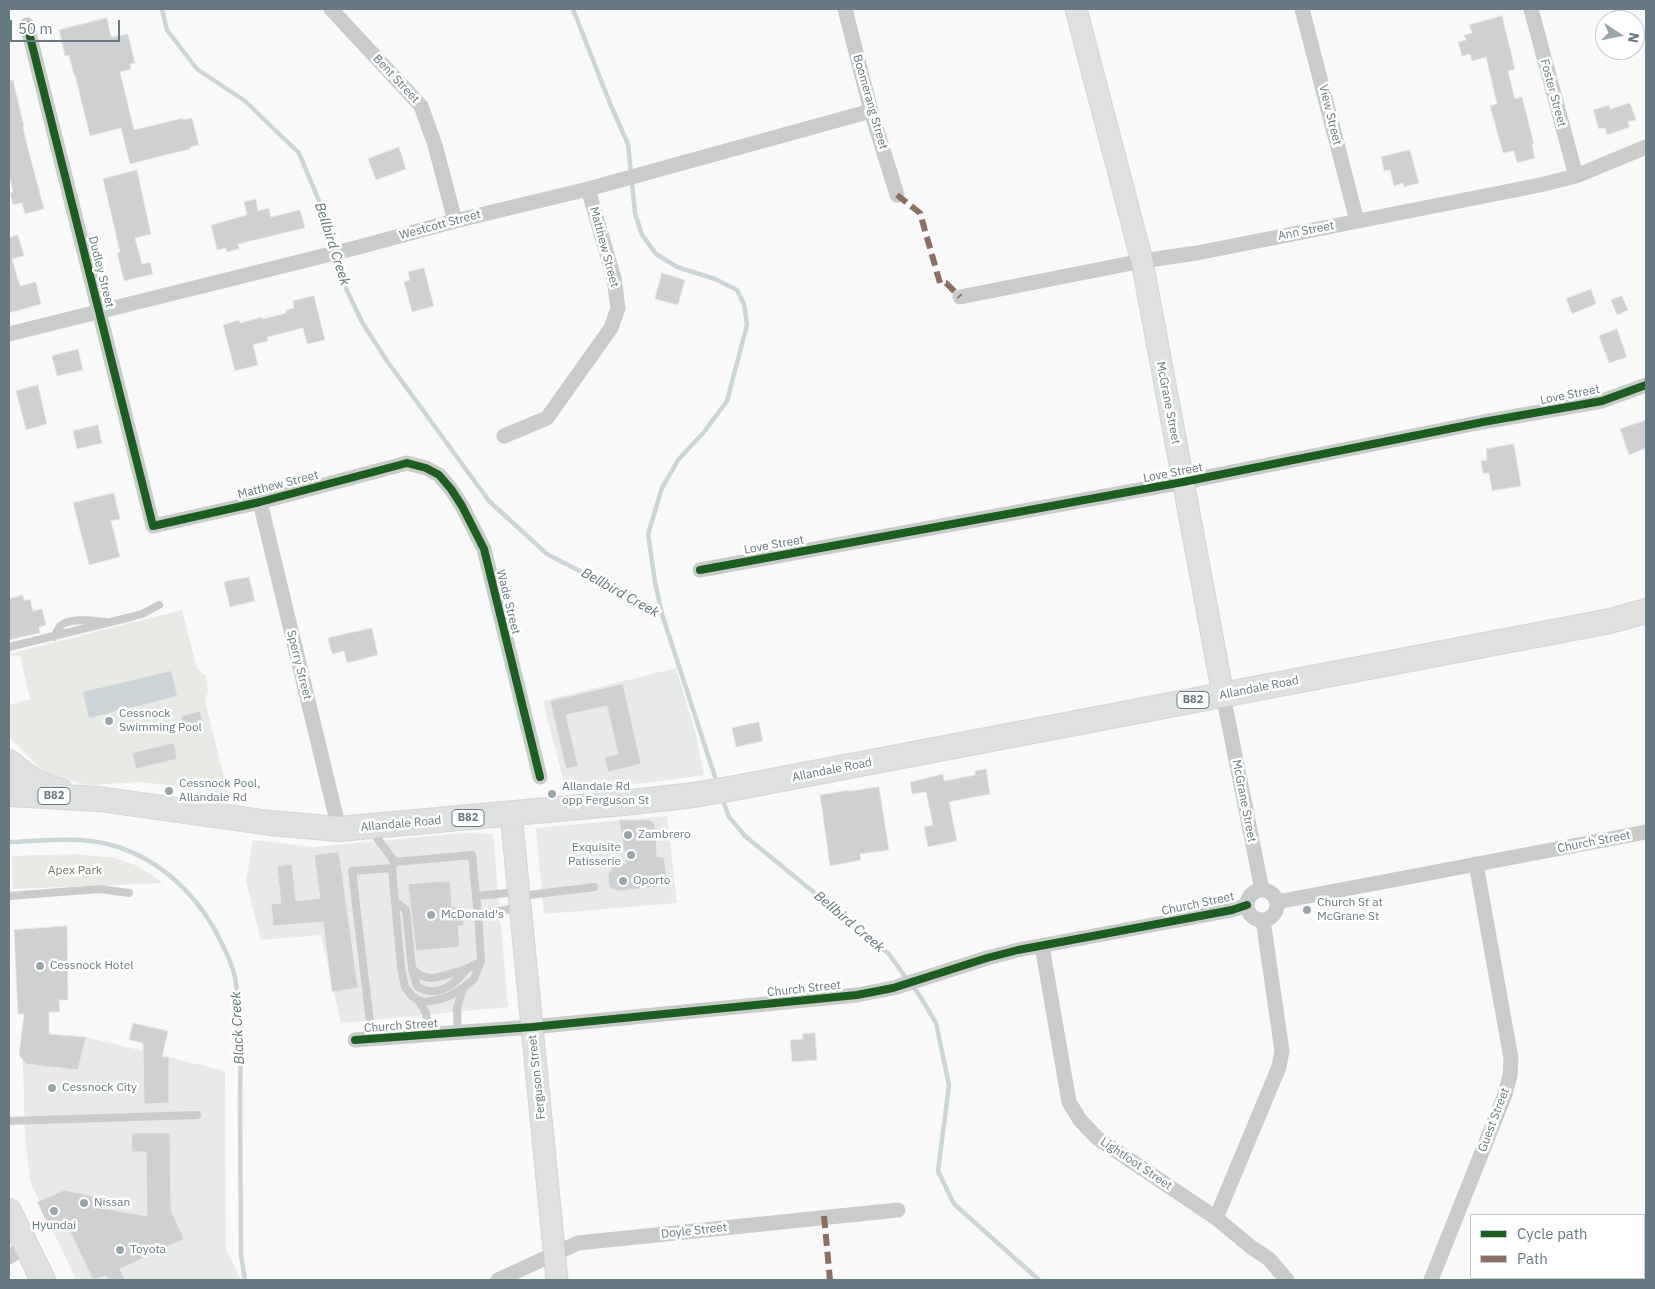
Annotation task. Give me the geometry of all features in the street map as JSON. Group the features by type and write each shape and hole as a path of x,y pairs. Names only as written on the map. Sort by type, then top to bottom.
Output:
{"main road":[{"name":"Allandale Road","path":"9,794 99,799 278,824 339,829 694,795 740,788 1610,621 1646,611"},
{"path":"9,762 20,772 54,790 99,799"},
{"path":"9,1211 17,1252 43,1280"}],"street":[{"name":"Bent Street","path":"330,9 421,106 435,145 455,221"},
{"name":"Boomerang Street","path":"845,9 871,111 897,195"},
{"name":"McGrane Street","path":"1076,9 1142,261 1223,694 1262,890"},
{"name":"View Street","path":"1302,9 1357,221"},
{"name":"Foster Street","path":"1531,9 1576,176"},
{"name":"Dudley Street","path":"27,25 153,526"},
{"name":"Westcott Street","path":"9,334 588,189 871,111"},
{"name":"Ann Street","path":"960,297 1540,186 1576,176 1646,147"},
{"name":"Matthew Street","path":"504,436 547,418 611,328 618,308 614,278 588,189"},
{"name":"Love Street","path":"700,570 1183,482 1483,422 1602,401 1646,384"},
{"name":"Matthew Street","path":"153,526 260,502 407,463"},
{"name":"Wade Street","path":"407,463 426,468 439,475 462,506 484,549 540,777"},
{"name":"Sperry Street","path":"260,502 339,829"},
{"name":"Ferguson Street","path":"511,814 557,1280"},
{"name":"Church Street","path":"1277,902 1646,832"},
{"name":"Guest Street","path":"1432,1280 1504,1097 1510,1076 1511,1058 1476,864"},
{"path":"1262,890 1272,893 1277,902 1274,914 1263,920 1253,917 1248,912 1247,905 1251,894 1262,890"},
{"name":"Church Street","path":"355,1040 458,1033 857,995 893,988 987,958 1232,910 1247,905"},
{"path":"1216,1218 1278,1067 1282,1051 1263,920"},
{"name":"Lightfoot Street","path":"1042,946 1069,1102 1080,1120 1096,1138 1216,1218 1251,1247 1270,1259 1287,1280"},
{"name":"Doyle Street","path":"498,1280 578,1243 898,1210"}],"lane":[{"path":"9,647 110,623 142,614 159,605"},
{"path":"368,826 393,865 401,968 405,987 412,996 424,1002 437,1000 463,988 474,979 480,961 478,914 472,855 393,865 352,871 372,1039"},
{"path":"478,914 519,899 594,887"},
{"path":"9,896 100,889 128,893"},
{"path":"476,896 519,899"},
{"path":"395,901 406,910 412,968 417,986 428,991 444,989 480,961"},
{"path":"412,968 418,975 427,978 446,976 466,970"},
{"path":"458,1033 457,1008 463,988"},
{"path":"418,1000 426,1013 430,1035"},
{"path":"9,1121 197,1115"}],"shaded area":[{"path":"676,668 696,735 704,775 583,789 565,787 543,701"},
{"path":"171,671 177,696 89,718 83,692"},
{"path":"667,816 677,903 544,914 536,828"},
{"path":"465,833 493,834 508,1007 341,1023 321,935 261,940 246,881 253,840 314,847"},
{"path":"22,1031 86,1037 225,1071 226,1249 241,1280 76,1280 30,1181 25,1136"}],"green space":[{"name":"Cessnock Swimming Pool","path":"182,610 197,668 206,676 208,691 205,701 230,801 205,789 140,782 88,785 50,775 39,767 9,737 9,705 30,699 20,655 9,657 9,654"},
{"name":"Apex Park","path":"76,854 115,858 138,866 163,883 13,889 12,856"}],"building":[{"path":"1502,16 1515,69 1508,71 1515,99 1522,97 1534,144 1532,144 1535,158 1517,163 1514,151 1503,153 1490,106 1497,104 1486,57 1472,61 1470,54 1462,56 1458,42 1466,40 1464,35 1472,33 1469,25"},
{"path":"107,18 111,37 128,34 135,63 130,64 131,69 120,72 134,130 183,118 183,120 192,118 199,145 130,164 121,128 90,136 75,75 69,55 65,56 59,30"},
{"path":"13,80 25,137 44,209 25,214 22,203 13,205 10,193 13,192 9,175 9,81"},
{"path":"1630,103 1636,120 1628,122 1630,127 1607,135 1605,128 1599,129 1593,110 1609,105 1610,109"},
{"path":"399,147 406,169 376,180 368,159"},
{"path":"1410,150 1419,183 1404,187 1403,183 1394,186 1390,170 1384,171 1381,157"},
{"path":"137,170 151,234 135,238 142,264 150,262 153,274 124,281 117,253 120,252 103,179"},
{"path":"256,199 258,211 269,208 271,217 300,210 305,228 238,244 239,249 227,252 226,248 217,250 211,225 247,215 244,202"},
{"path":"18,235 24,256 12,259 20,286 36,282 41,304 9,313 9,238"},
{"path":"424,268 434,306 412,312 404,282 410,280 408,272"},
{"path":"662,273 685,280 678,305 655,299"},
{"path":"1591,289 1596,304 1572,314 1566,299"},
{"path":"314,296 325,340 307,344 303,328 267,337 268,341 253,345 258,365 235,371 223,325 239,320 240,323 286,313 286,310 294,308 293,301"},
{"path":"1622,296 1628,310 1617,315 1611,300"},
{"path":"1617,329 1627,357 1609,363 1599,336"},
{"path":"78,349 83,370 57,376 52,356"},
{"path":"38,385 47,424 26,430 16,391"},
{"path":"1646,420 1646,448 1629,455 1620,429"},
{"path":"98,425 102,443 77,449 73,431"},
{"path":"1514,444 1521,486 1492,491 1489,473 1483,474 1481,461 1487,460 1486,449"},
{"path":"114,493 120,519 111,521 120,557 89,565 73,503"},
{"path":"249,577 255,601 230,607 224,582"},
{"path":"23,595 24,601 30,599 33,611 42,609 46,625 39,627 40,633 9,640 9,599"},
{"path":"372,628 378,655 347,663 344,651 332,654 328,638"},
{"path":"623,684 641,764 608,772 604,757 618,754 607,706 566,715 578,766 566,769 550,701"},
{"path":"200,711 203,723 183,727 181,716"},
{"path":"759,722 763,741 736,747 732,728"},
{"path":"174,743 177,759 136,769 132,753"},
{"path":"986,769 990,794 949,802 957,841 928,847 924,827 933,825 926,792 912,794 910,782 943,774 944,781 975,775 975,771"},
{"path":"879,787 889,850 860,854 861,860 830,866 820,795"},
{"path":"619,820 650,820 655,825 657,857 664,857 668,886 618,891 609,887 608,875 613,865 626,864"},
{"path":"339,852 358,988 332,992 323,922 273,926 271,903 281,904 277,866 292,864 296,901 320,898 314,855"},
{"path":"450,881 452,907 462,906 464,925 458,926 460,947 416,951 408,884"},
{"path":"67,926 68,1000 59,1000 60,1012 49,1012 49,1034 86,1037 78,1070 26,1064 19,1055 24,1014 18,1014 14,930"},
{"path":"133,1023 168,1031 162,1057 169,1057 169,1103 144,1104 143,1043 129,1040"},
{"path":"815,1033 817,1060 792,1062 790,1040 803,1039 802,1034"},
{"path":"132,1133 170,1133 171,1210 184,1239 120,1269 125,1280 108,1280 106,1276 93,1280 65,1221 50,1229 37,1202 64,1190 103,1198 101,1208 147,1216 146,1152 132,1152"}],"waterway":[{"name":"Bellbird Creek","path":"162,9 167,30 197,69 245,101 299,153 322,208 340,276 362,322 387,361 489,501 547,554 662,614 717,783"},
{"path":"573,9 628,144 635,213 642,235 656,254 677,267 715,279 737,290 744,304 747,325 727,401 704,432 678,460 662,488 648,534 662,614"},
{"name":"Bellbird Creek","path":"722,798 729,817 745,836 888,953 907,979"},
{"name":"Black Creek","path":"9,842 86,841 98,842 130,851 163,870 178,883 214,928 233,970 238,994 241,1255 245,1280"},
{"name":"Bellbird Creek","path":"912,985 936,1023 949,1085 938,1171 954,1204 1039,1280"}],"marked path":[{"path":"897,195 920,213 940,283 946,283 960,297"},
{"path":"824,1216 830,1280"}],"cycle path":[{"path":"27,25 153,526 260,502 407,463 426,468 439,475 462,506 484,549 540,777"},
{"path":"700,570 1183,482 1483,422 1602,401 1646,385"},
{"path":"355,1040 532,1027 857,995 893,988 1018,950 1232,910 1247,905"}],"place":[{"name":"Cessnock Swimming Pool","path":"109,721"},
{"name":"Cessnock Pool, Allandale Rd","path":"169,791"},
{"name":"Allandale Rd opp Ferguson St","path":"552,794"},
{"name":"Zambrero","path":"628,835"},
{"name":"Exquisite Patisserie","path":"631,855"},
{"name":"Oporto","path":"623,881"},
{"name":"Church St at McGrane St","path":"1307,910"},
{"name":"McDonald's","path":"431,915"},
{"name":"Cessnock Hotel","path":"40,966"},
{"name":"Cessnock City","path":"52,1088"},
{"name":"Nissan","path":"84,1203"},
{"name":"Hyundai","path":"54,1211"},
{"name":"Toyota","path":"120,1250"}]}
